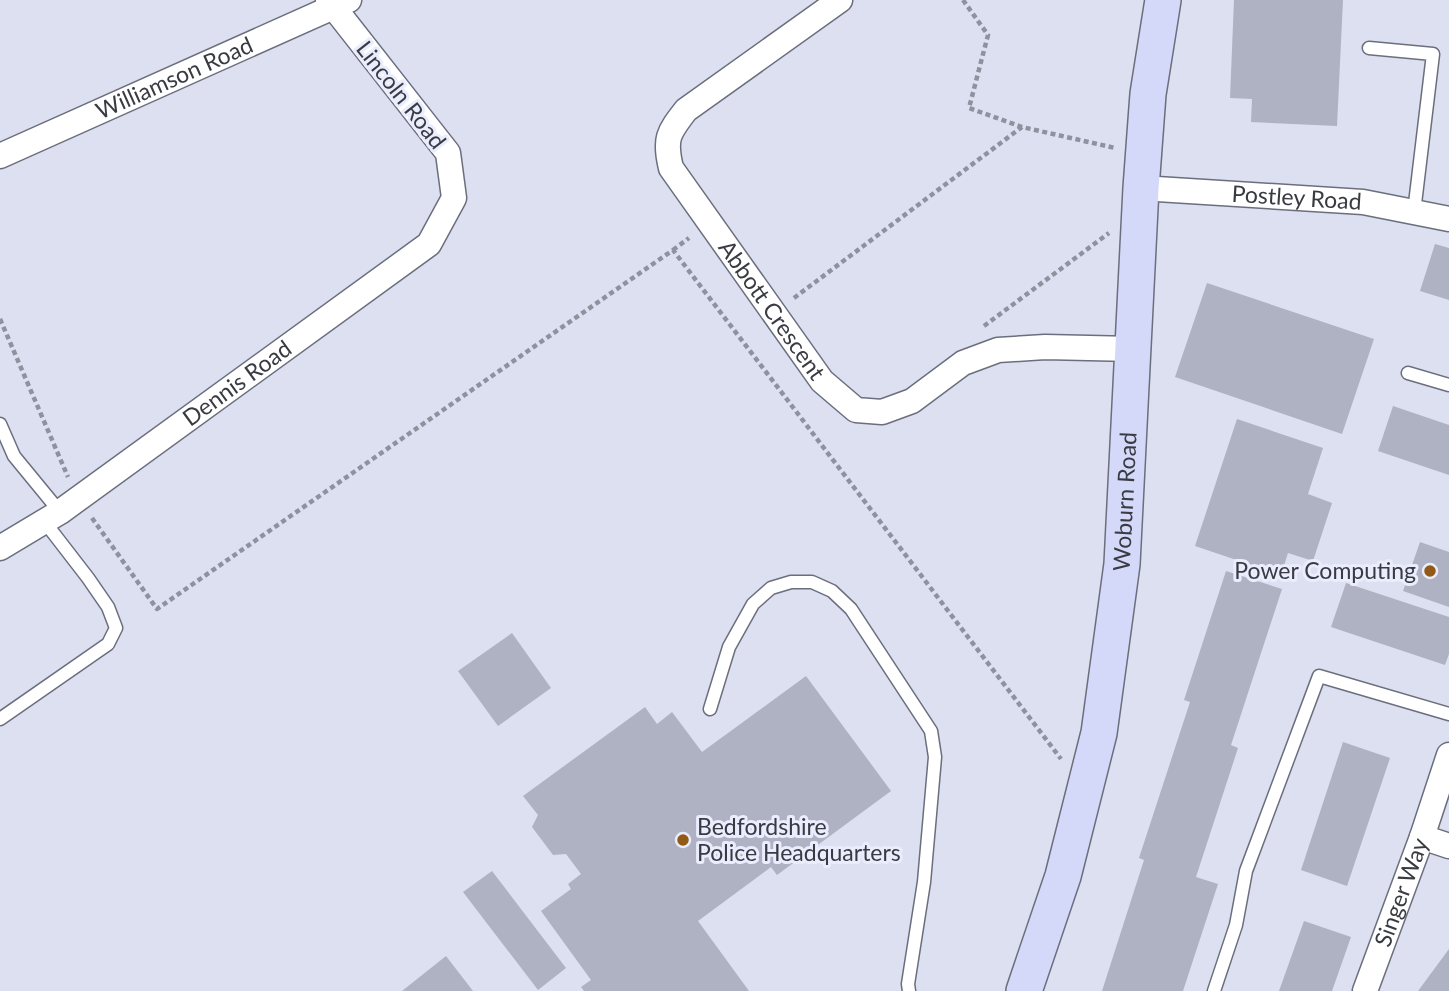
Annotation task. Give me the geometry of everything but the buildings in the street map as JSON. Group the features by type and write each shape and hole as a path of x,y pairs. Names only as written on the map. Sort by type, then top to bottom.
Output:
{"main road":[{"name":"Woburn Road","path":"1024,991 1063,876 1099,733 1122,564 1148,94 1163,0"}],"street":[{"name":"Abbott Crescent","path":"840,0 686,110 673,127 666,147 671,168 822,382 856,410 882,412 912,401 963,363 998,350 1045,347 1133,349"},
{"name":"Williamson Road","path":"0,156 337,3"},
{"name":"Lincoln Road","path":"337,3 448,153 454,198"},
{"name":"Postley Road","path":"1142,184 1363,202 1449,219"},
{"name":"Dennis Road","path":"0,548 61,511 429,244 454,198"},
{"name":"Singer Way","path":"1365,991 1449,755"},
{"path":"1422,837 1449,846"}],"lane":[{"path":"1369,48 1433,54 1414,212"},
{"path":"1408,373 1449,385"},
{"path":"0,424 14,456 61,511 116,628 108,645 0,719"},
{"path":"710,709 729,647 753,604 771,588 791,582 812,582 832,591 852,609 931,731 935,757 924,882 909,991"},
{"path":"1214,991 1236,925 1246,871 1320,676 1449,713"}],"path":[{"path":"963,363 976,331 1142,184 1022,127 969,108 988,35 964,0"},
{"path":"774,313 1022,127"},
{"path":"0,319 61,511 157,609 673,250 1085,790"}],"place":[{"name":"Power Computing","path":"1430,571"},
{"name":"Bedfordshire Police Headquarters","path":"683,840"}]}
